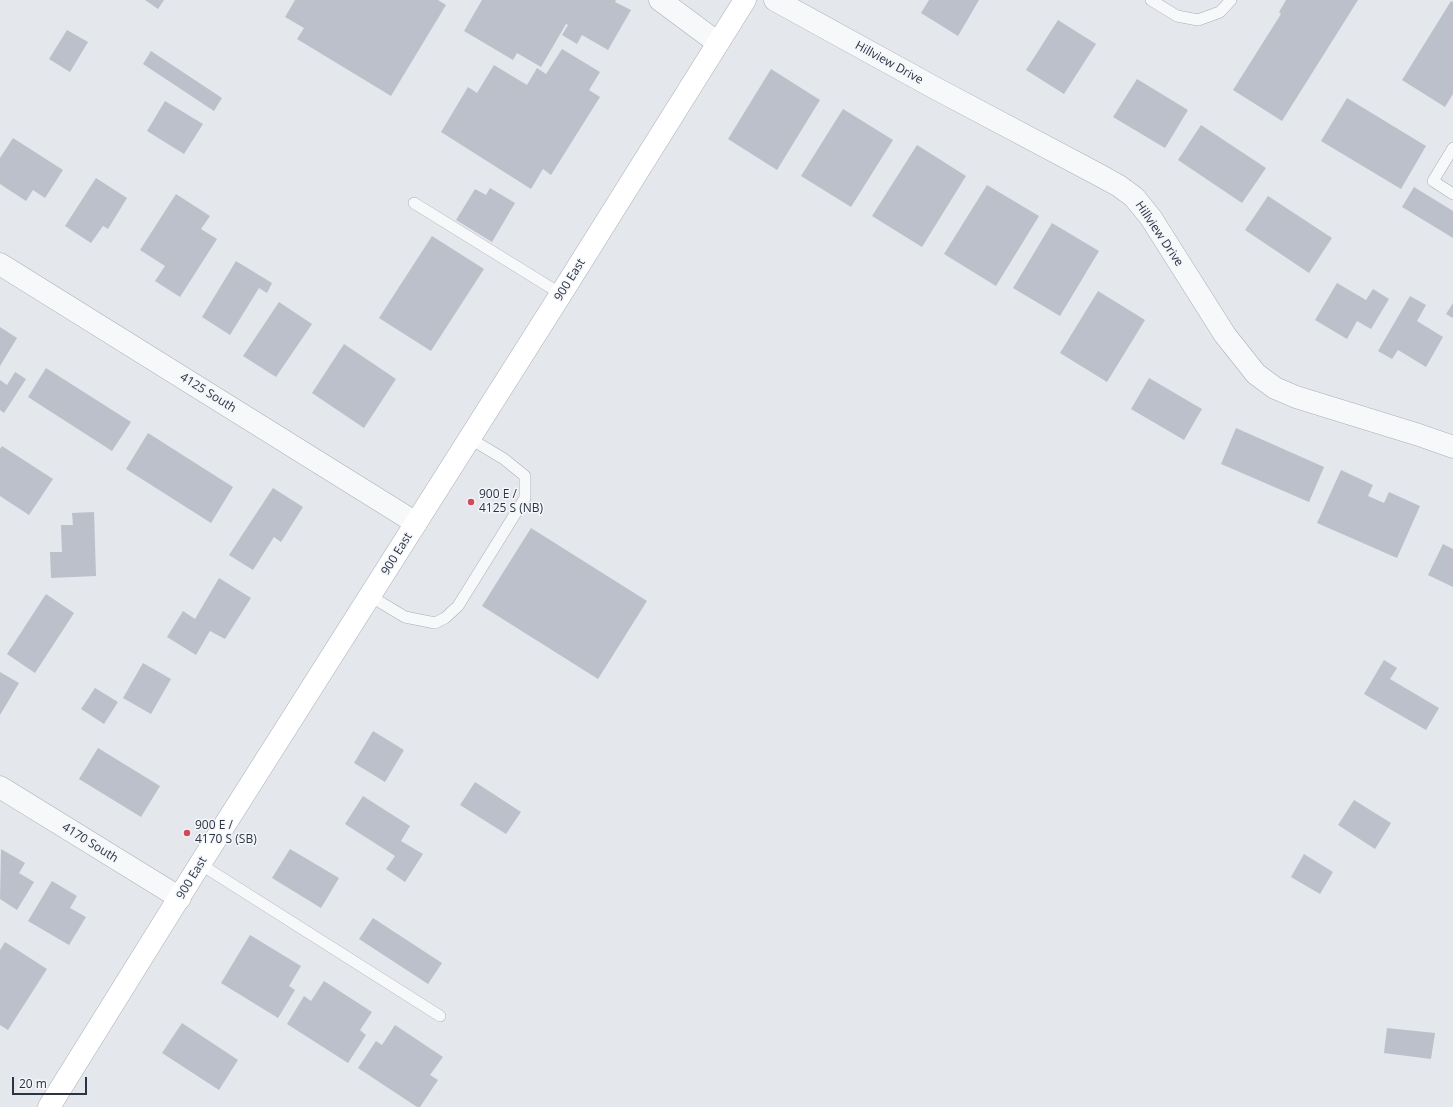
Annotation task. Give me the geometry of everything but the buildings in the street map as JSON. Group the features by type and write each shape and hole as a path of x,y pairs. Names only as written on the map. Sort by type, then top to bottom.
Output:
{"main road":[{"name":"900 East","path":"49,1107 200,864 561,294 745,0"}],"street":[{"path":"660,0 718,43"},
{"name":"Hillview Drive","path":"775,0 935,88 1101,176 1119,186 1134,197 1151,218 1225,335 1256,374 1275,388 1296,397 1453,447"},
{"name":"4125 South","path":"0,264 416,523"},
{"name":"4170 South","path":"0,787 180,898"}],"lane":[{"path":"1151,0 1177,16 1198,20 1220,12 1231,0"},
{"path":"1453,148 1432,181 1453,194"},
{"path":"414,203 561,294"},
{"path":"370,596 405,617 435,623 445,618 458,606 525,498 525,476 504,460 469,438"},
{"path":"200,864 440,1016"}],"place":[{"name":"900 E / 4125 S (NB)","path":"471,502"},
{"name":"900 E / 4170 S (SB)","path":"187,833"}]}
